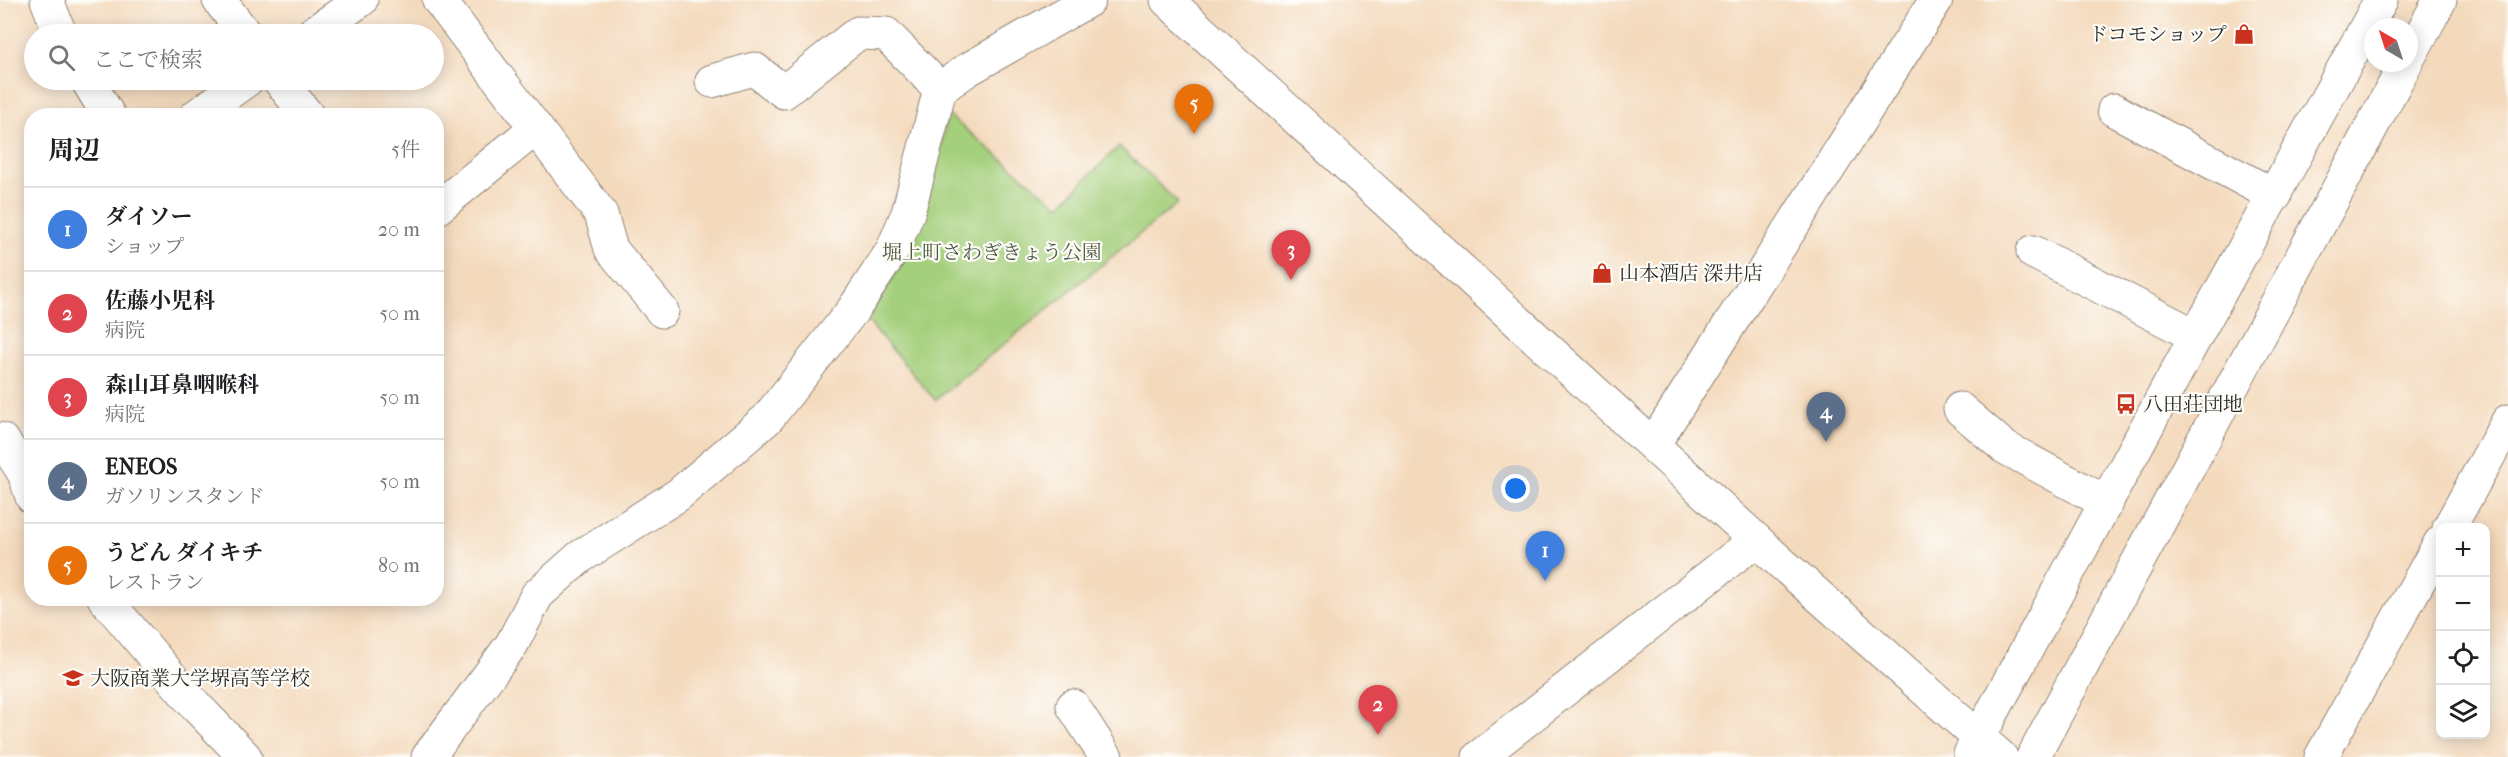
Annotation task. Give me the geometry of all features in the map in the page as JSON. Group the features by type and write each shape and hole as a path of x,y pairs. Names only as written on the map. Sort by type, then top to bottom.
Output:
{"street":[{"path":"47,0 56,24"},
{"path":"219,0 237,24"},
{"path":"326,24 361,0"},
{"path":"439,0 601,214 610,249 662,311"},
{"path":"428,757 512,645 537,595 580,557 678,495 767,419 853,310 892,251 908,213 940,89 968,70 1089,0"},
{"path":"1653,445 1936,0"},
{"path":"1169,1 1983,750 2107,503 2381,0"},
{"path":"2418,40 2439,0"},
{"path":"712,81 754,69 784,92 858,33 886,34 940,89"},
{"path":"2033,757 2401,72"},
{"path":"93,90 104,108"},
{"path":"207,108 233,90"},
{"path":"287,90 302,108"},
{"path":"2114,110 2275,196"},
{"path":"444,203 536,128"},
{"path":"2034,252 2196,336"},
{"path":"1960,410 2004,447 2107,503"},
{"path":"2452,523 2508,421"},
{"path":"0,439 24,468"},
{"path":"1479,757 1756,540"},
{"path":"2321,757 2436,550"},
{"path":"111,606 195,705 245,757"},
{"path":"1073,706 1106,757"}],"green space":[{"name":"堀上町さわぎきょう公園","path":"947,114 1059,206 1119,146 1178,203 935,400 866,319 896,272 919,222 936,169"}],"place":[{"name":"ドコモショップ","path":"2244,34"},
{"name":"うどん ダイキチ","path":"1194,134"},
{"name":"山本酒店 深井店","path":"1602,273"},
{"name":"森山耳鼻咽喉科","path":"1291,280"},
{"name":"八田荘団地","path":"2126,404"},
{"name":"ENEOS","path":"1826,442"},
{"name":"ダイソー","path":"1545,581"},
{"name":"大阪商業大学堺高等学校","path":"73,678"},
{"name":"佐藤小児科","path":"1378,735"}]}
